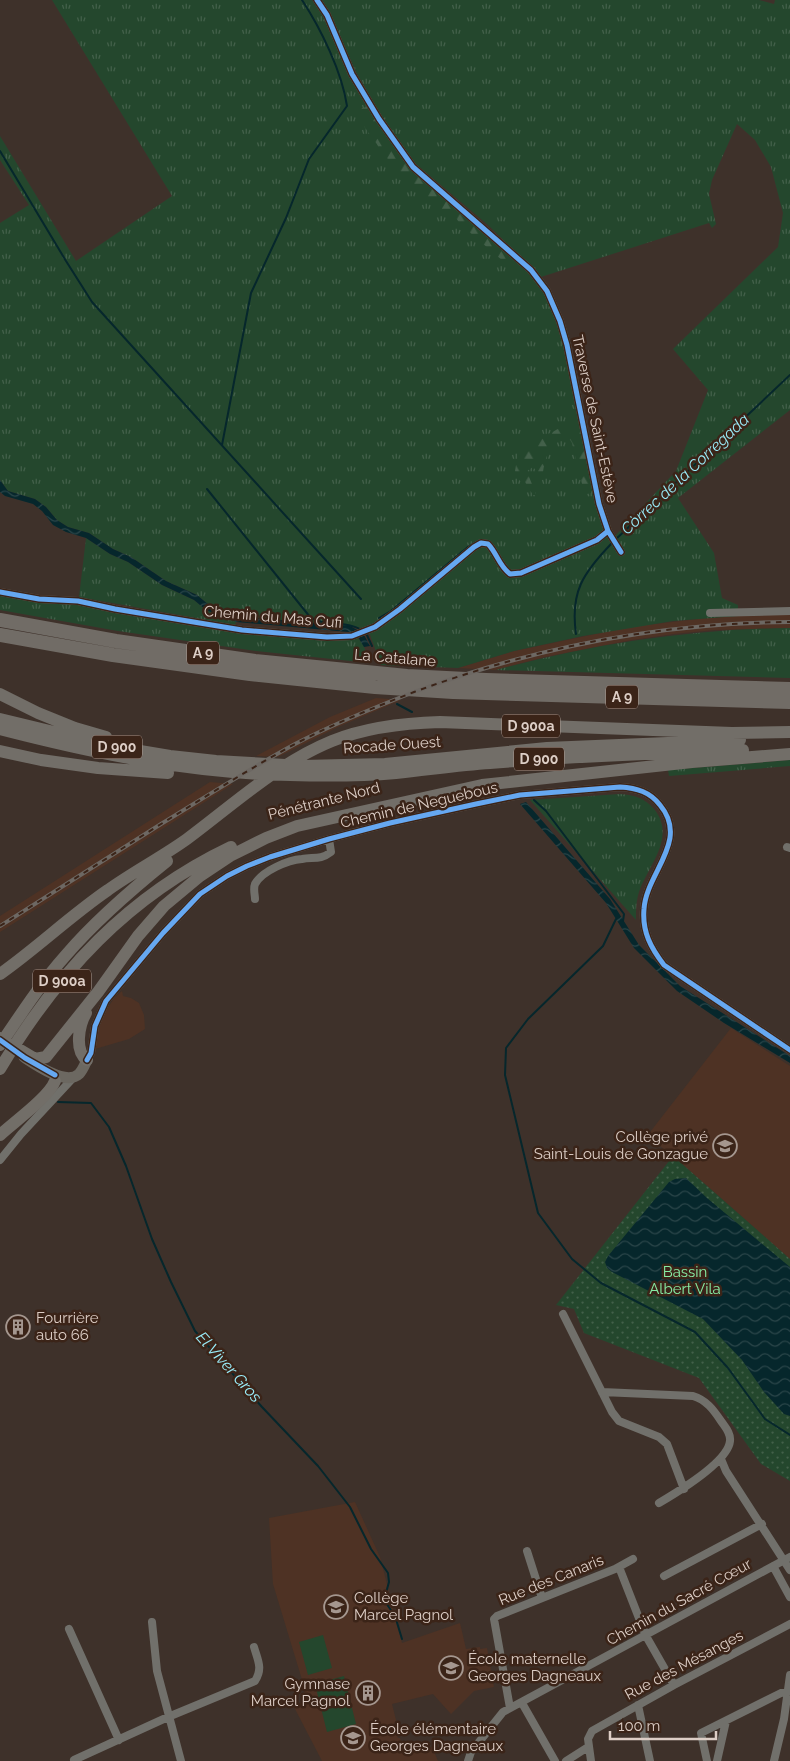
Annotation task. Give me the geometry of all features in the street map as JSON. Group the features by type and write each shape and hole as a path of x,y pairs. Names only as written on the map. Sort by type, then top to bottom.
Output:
{"highway":[{"name":"La Catalane","path":"0,620 116,641 246,660 407,676 486,680 790,688"},
{"name":"La Catalane","path":"0,635 113,655 250,674 375,687 453,692 790,702"},
{"name":"D 900","path":"0,694 38,713 75,728 217,770"},
{"name":"Rocade Ouest","path":"0,719 116,747 170,756 217,770"},
{"name":"D 900a","path":"284,775 303,756 332,741 355,734 408,723 440,722 732,733 790,732"},
{"name":"Rocade Ouest","path":"0,729 116,757 173,766 217,770 237,762 303,766 385,764 547,748 790,739"},
{"name":"Rocade Ouest","path":"284,775 394,773 488,763 643,754 790,749"},
{"name":"D 900","path":"0,751 41,760 98,768 217,770 284,775"},
{"name":"D 900a","path":"482,785 683,763 790,754"},
{"path":"0,974 67,920 110,889 169,852 253,788 284,775"},
{"name":"Pénétrante Nord","path":"0,1045 49,976 96,923 132,889 284,775"},
{"path":"0,1039 35,1059 46,1057 98,992 138,936 164,906 200,876 230,856 266,838 297,826 482,785"},
{"name":"Pénétrante Nord","path":"0,1069 8,1056 11,1031 107,930 131,909 159,889 229,848 296,822 450,789 482,785"},
{"path":"87,1060 81,1052 79,1031 84,1017 98,992"},
{"path":"0,1136 53,1088 54,1075"}],"main road":[{"path":"11,1031 42,1058 54,1075"},
{"path":"0,1039 25,1058 54,1075"},
{"path":"54,1075 61,1072 76,1076 87,1060"}],"street":[{"name":"Traverse de Saint-Estève","path":"317,0 327,14 352,74 378,119 413,167 531,270 547,291 560,321 567,344 599,504 608,530 620,552"},
{"name":"Chemin du Mas Cufi","path":"0,592 39,599 78,601 242,630 327,637 352,636 366,632 400,609 481,543 488,544 505,570 510,574 521,573 597,540 608,530"},
{"path":"710,613 790,611"},
{"name":"Chemin de Neguebous","path":"87,1060 91,1052 97,1021 106,1002 163,933 200,894 227,876 270,857 390,823 511,797 610,787 632,788 644,791 659,803 668,817 671,832 669,844 662,864 645,896 644,903 644,928 651,947 664,965 790,1049"},
{"path":"255,900 255,884 264,874 295,860 325,856 331,852 329,839"},
{"path":"0,1160 21,1134 76,1076"},
{"path":"563,1314 612,1412 619,1421 659,1437 667,1444 684,1488"},
{"path":"602,1392 693,1396 702,1399 714,1409 729,1434 730,1443 721,1459 684,1488 659,1503"},
{"path":"721,1459 726,1471 787,1558 790,1570"},
{"path":"664,1576 762,1524"},
{"path":"527,1551 542,1598"},
{"name":"Chemin du Sacré Cœur","path":"468,1761 471,1752 503,1712 787,1558"},
{"name":"Rue des Canaris","path":"510,1708 494,1619 497,1616 619,1567 633,1559"},
{"path":"773,1566 790,1597"},
{"name":"Rue des Canaris","path":"619,1567 646,1636 674,1684"},
{"path":"152,1622 157,1671 181,1761"},
{"name":"Rue des Mésanges","path":"588,1747 588,1738 592,1731 674,1684 790,1624"},
{"path":"69,1629 119,1740"},
{"path":"74,1760 168,1717 255,1681 260,1673 260,1666 254,1648"},
{"path":"774,1761 784,1719 790,1675"},
{"path":"707,1761 701,1733 789,1690"},
{"path":"522,1703 555,1761"},
{"path":"638,1705 650,1761"},
{"path":"717,1761 726,1721"},
{"path":"566,1761 588,1747 591,1761"}],"shaded area":[{"path":"790,615 790,628 715,630 674,634 545,657 496,670 458,668 514,651 629,627 715,617"},
{"path":"376,698 401,700 338,727 278,757 256,756 330,717"},
{"path":"210,782 233,784 0,932 0,916"},
{"path":"122,991 123,996 139,1003 144,1015 145,1029 129,1039 95,1049 101,1017 115,997"},
{"name":"Collège privé Saint-Louis de Gonzague","path":"731,1028 790,1066 790,1259 673,1156 647,1136"},
{"name":"Collège Marcel Pagnol","path":"355,1502 380,1557 402,1643 460,1623 466,1649 487,1648 494,1687 474,1691 451,1714 433,1694 392,1704 396,1720 394,1724 405,1754 432,1747 438,1761 322,1761 294,1707 306,1700 303,1683 273,1584 269,1518"}],"green space":[{"path":"52,0 312,0 323,16 349,76 375,121 410,169 528,272 544,293 563,345 596,505 615,536 676,471 708,390 673,349 778,247 783,213 771,167 755,140 737,124 712,180 709,194 716,224 712,228 709,223 541,277 488,225 416,164 382,116 356,72 330,12 322,0 759,0 774,4 775,0 790,0 790,410 678,498 714,553 722,598 738,605 738,616 673,621 583,636 514,651 458,668 381,665 370,635 364,628 237,616 209,605 197,595 166,581 131,557 113,549 89,533 68,527 57,520 46,507 35,499 8,491 0,480 0,223 29,205 0,160 0,136 76,261 172,196"},
{"path":"328,107 332,108 332,123 328,129 323,126 323,138 321,139 314,130 318,122 325,122 324,113"},
{"path":"367,107 402,158 401,162 405,162 410,170 517,262 510,267 460,224 455,216 451,217 403,178 400,167 395,167 390,162 360,121 358,115 362,108"},
{"path":"566,424 579,428 581,431 592,488 591,493 587,494 584,492 572,443 569,438 557,442 553,446 546,460 543,472 539,474 533,467 527,471 536,495 533,495 525,482 520,481 515,471 519,448 526,441 551,433"},
{"path":"86,538 110,554 128,562 162,585 194,600 206,610 236,622 235,625 79,597"},
{"path":"0,595 78,604 235,632 357,637 363,644 370,663 256,651 118,631 0,610"},
{"path":"790,628 790,678 496,670 568,653 642,640 715,631"},
{"path":"790,760 790,766 669,776 668,770"},
{"path":"620,794 639,798 651,805 660,820 663,830 662,841 654,862 639,892 636,920 530,800"},
{"name":"Bassin Albert Vila","path":"673,1156 790,1259 790,1481 761,1464 699,1378 584,1333 574,1309 556,1305"},
{"path":"323,1635 332,1668 308,1675 299,1642"},
{"path":"344,1676 356,1724 327,1732 315,1684"}],"water":[{"path":"0,480 8,491 35,499 46,507 57,520 68,527 89,533 113,549 131,557 166,581 197,595 209,605 237,616 350,626 363,633 370,646 364,647 358,637 348,632 236,622 206,610 194,600 162,585 128,562 110,554 86,538 66,532 53,525 42,511 33,504 5,496 0,492"},
{"path":"526,802 610,899 639,945 680,986 790,1056 790,1063 724,1023 677,991 634,948 606,903 520,804"},
{"path":"686,1178 707,1198 790,1267 790,1416 784,1414 764,1392 742,1360 703,1319 607,1268 605,1262 608,1256 669,1182 675,1179"}],"waterway":[{"path":"222,445 251,293 286,218 309,159 347,106 336,65 302,0"},
{"path":"0,151 92,302 361,599"},
{"name":"Còrrec de la Corregada","path":"615,540 790,375"},
{"path":"207,489 310,617 322,622 354,626 360,629"},
{"path":"379,618 391,611 468,547 479,541"},
{"name":"Còrrec de la Corregada","path":"576,634 575,606 581,584 593,564 612,543"},
{"path":"366,633 372,646"},
{"path":"397,704 412,712"},
{"path":"534,800 546,811 624,914 623,921"},
{"path":"616,919 603,946 528,1019 506,1048 505,1075 538,1213 572,1259 601,1283 695,1332 728,1368 765,1419 790,1435"},
{"name":"El Viver Gros","path":"58,1102 91,1103 109,1127 126,1166 152,1239 195,1331 262,1407 318,1466 350,1507 371,1549 388,1573 389,1582 384,1600 395,1616 402,1639"}],"railway":[{"path":"0,926 227,783 278,754 339,723 414,692 506,662 599,640 693,627 741,623 790,622"}],"cycle path":[{"path":"317,0 327,15 352,74 379,119 413,167 531,270 547,291 560,321 567,345 599,504 608,531 621,552"},
{"path":"0,592 39,599 78,601 242,630 327,637 352,636 375,627 400,609 481,543 488,544 503,567 510,574 521,573 597,540 608,531"},
{"path":"87,1060 91,1053 95,1026 106,1001 163,933 200,894 227,876 270,857 390,823 520,795 620,787 632,788 647,794 660,805 668,818 669,844 646,896 644,909 644,925 648,939 655,952 664,965 790,1050"},
{"path":"0,1040 25,1058 55,1075"}],"place":[{"name":"Collège privé Saint-Louis de Gonzague","path":"725,1146"},
{"name":"Fourrière auto 66","path":"18,1327"},
{"name":"Collège Marcel Pagnol","path":"336,1607"},
{"name":"École maternelle Georges Dagneaux","path":"451,1668"},
{"name":"Gymnase Marcel Pagnol","path":"368,1693"},
{"name":"École élémentaire Georges Dagneaux","path":"353,1738"}]}
